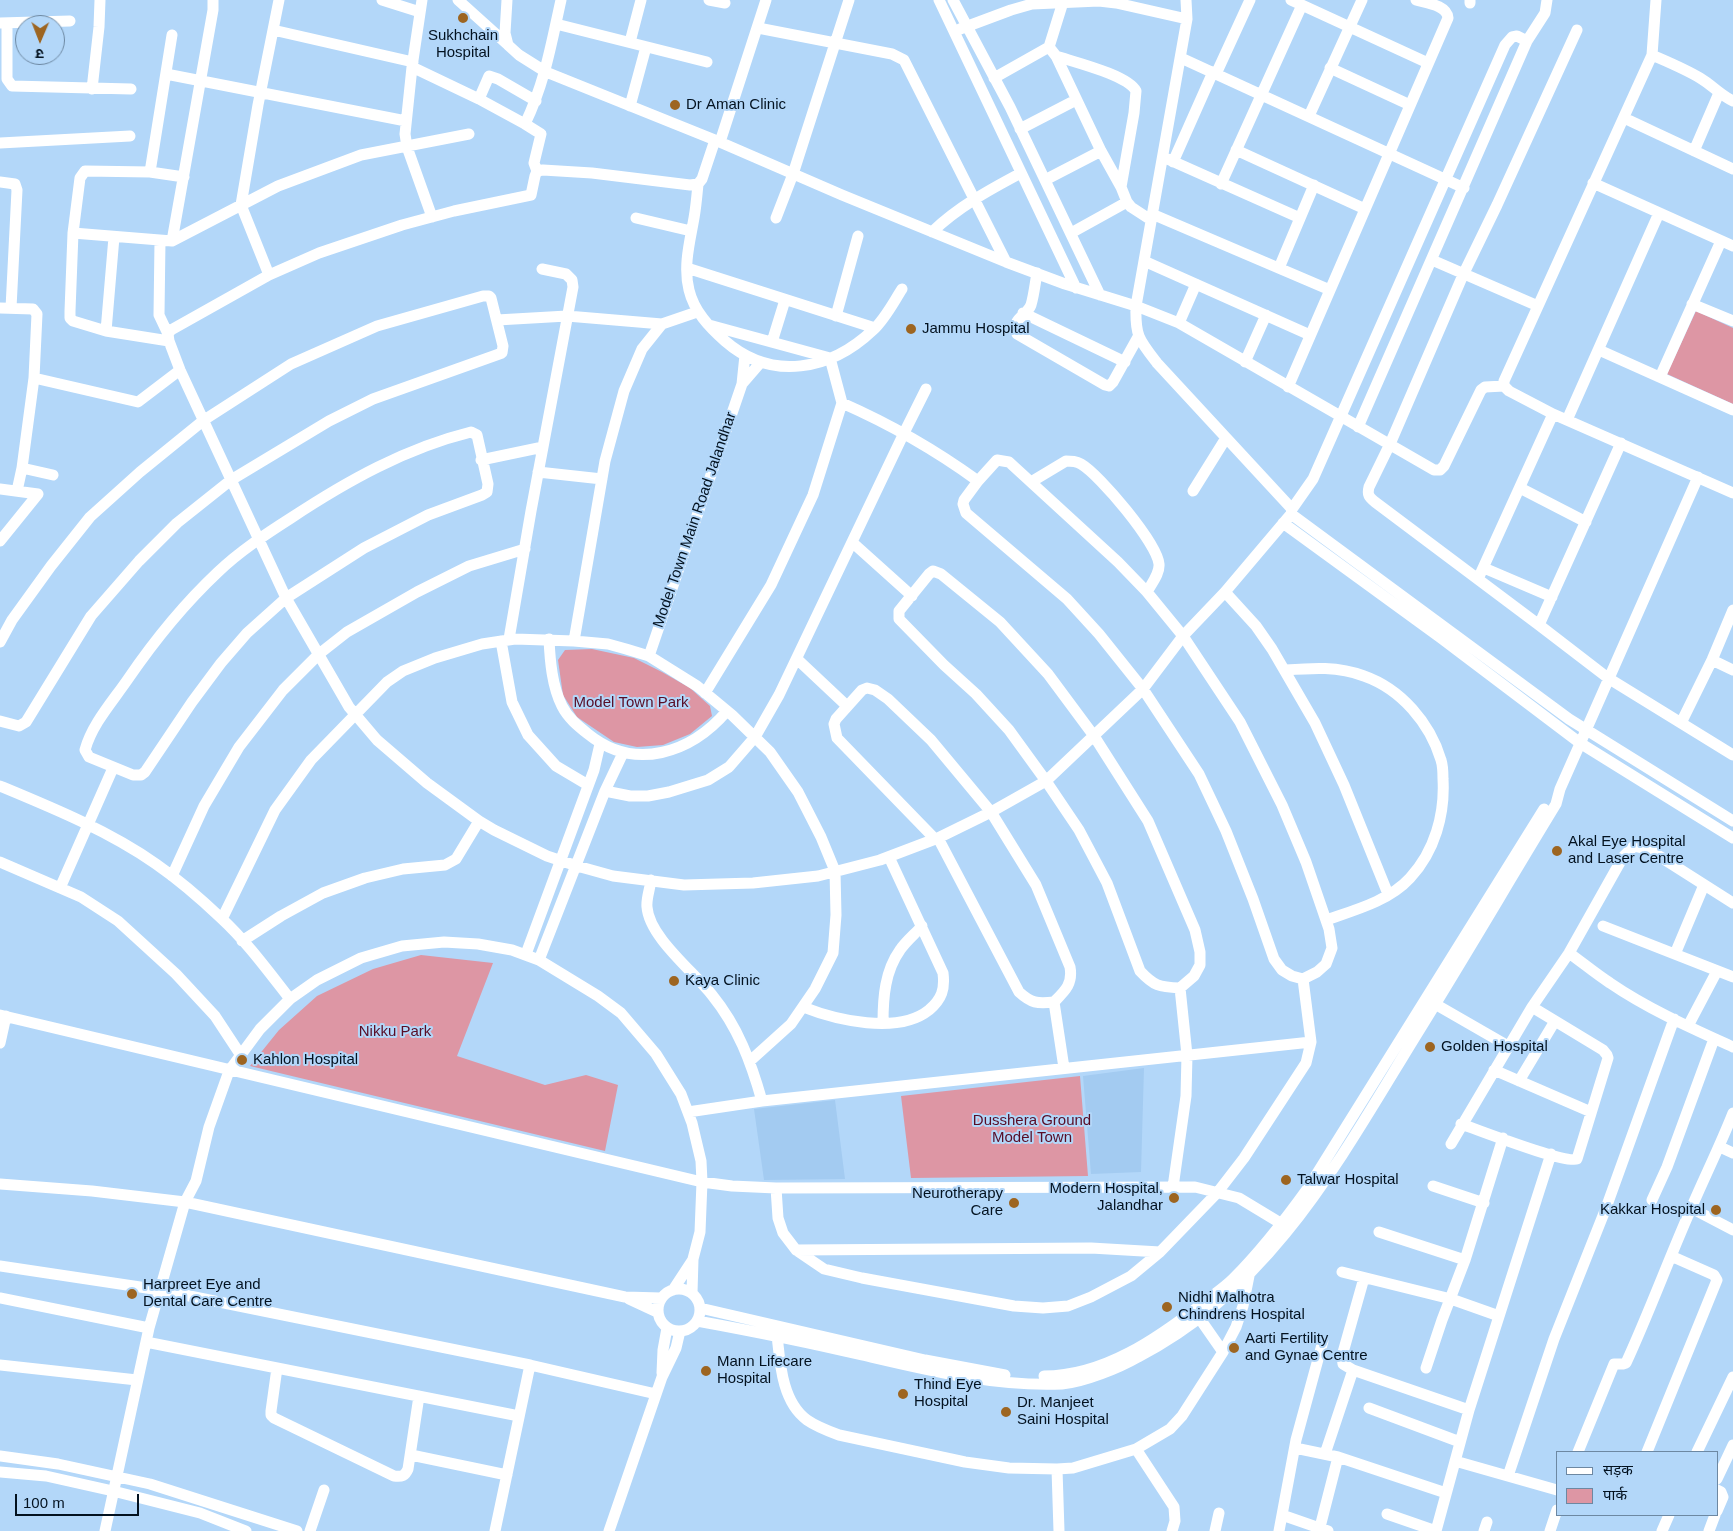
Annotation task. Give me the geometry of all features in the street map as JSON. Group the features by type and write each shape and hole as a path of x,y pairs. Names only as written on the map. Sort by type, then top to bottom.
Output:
{"street":[{"path":"92,88 100,0"},
{"path":"172,241 213,10 213,0"},
{"path":"269,275 241,205 260,91 279,0"},
{"path":"382,0 420,12"},
{"path":"422,0 406,122 407,146 432,217"},
{"path":"458,0 519,55 546,72 717,141 1006,262 1076,288 1136,306 1179,323 1434,470 1442,469 1481,390 1485,387 1504,386 1509,391 1553,414 1733,492"},
{"path":"507,0 505,33 508,45"},
{"path":"525,124 536,101 546,72 561,0"},
{"path":"630,42 641,0"},
{"path":"709,0 726,3"},
{"path":"766,0 758,28 717,141 698,184 687,268 688,289 697,312 732,347 745,355 761,362 781,367 810,366 830,358 859,342 874,328 902,289"},
{"path":"776,218 793,174 849,0"},
{"path":"939,0 1076,288"},
{"path":"953,0 1020,129 1100,295"},
{"path":"1186,0 1187,19 1180,58 1168,160 1152,217 1136,306 1135,326 1138,337 1157,363 1292,512 1586,731 1733,821"},
{"path":"1168,160 1250,0"},
{"path":"1291,0 1428,63"},
{"path":"1309,116 1362,0"},
{"path":"1288,387 1446,23 1448,14 1444,9 1416,0"},
{"path":"1358,427 1528,41 1545,13 1547,0"},
{"path":"1504,386 1504,381 1652,55 1656,0"},
{"path":"954,33 966,26 1032,4 1063,2 1116,3 1187,19"},
{"path":"1063,2 1053,51 1101,151 1131,207 1330,290"},
{"path":"1221,184 1302,5"},
{"path":"70,21 3,23 3,65 7,79 12,86 131,89"},
{"path":"556,24 707,62"},
{"path":"758,28 892,54 904,60 1006,262"},
{"path":"169,338 171,330 269,275 319,253 402,225 531,195 537,171 534,163 541,134 479,99 412,65 272,30"},
{"path":"1577,30 1463,275 1368,493 1370,498 1608,678 1733,755"},
{"path":"150,172 172,35"},
{"path":"160,240 158,304 161,321 180,370 286,598 349,706 377,740 427,783 479,821 547,856 576,866 614,876 684,885 752,883 818,876 889,857 937,839 991,812 1046,781 1143,688 1183,636 1225,592 1292,512 1313,479 1505,46 1512,37 1517,36 1528,41"},
{"path":"630,106 646,47"},
{"path":"994,78 1053,51 1129,83 1136,91 1121,186"},
{"path":"1652,55 1699,77 1728,98 1694,151"},
{"path":"1180,58 1464,188"},
{"path":"1330,68 1410,105"},
{"path":"166,74 260,91 406,122"},
{"path":"479,99 488,76 498,79 536,101"},
{"path":"1020,129 1076,100"},
{"path":"1624,118 1733,169"},
{"path":"73,233 172,241 278,186 361,155 469,134"},
{"path":"0,143 130,136"},
{"path":"1236,150 1365,209"},
{"path":"1045,180 1101,151"},
{"path":"1168,160 1300,218"},
{"path":"169,338 106,331 77,323 70,318 73,233 80,178 84,171 150,172 184,177"},
{"path":"537,171 592,173 690,185 698,184"},
{"path":"932,232 946,218 975,198 1021,173"},
{"path":"0,182 15,184 17,190 6,308 33,309 37,314 34,378 22,468 17,491"},
{"path":"1593,184 1733,246"},
{"path":"1278,268 1314,186"},
{"path":"1071,233 1127,202"},
{"path":"1567,420 1659,213"},
{"path":"636,218 691,231"},
{"path":"836,316 858,236"},
{"path":"106,331 114,237"},
{"path":"1660,377 1721,241"},
{"path":"1432,260 1538,306"},
{"path":"1144,261 1310,335"},
{"path":"687,268 874,328"},
{"path":"542,269 566,274 572,280 571,301 525,549 505,640 512,702 528,735 556,766 588,785"},
{"path":"1037,274 1030,306 1015,326 1017,334 1105,385 1111,384 1138,337"},
{"path":"1179,323 1196,284"},
{"path":"0,642 12,620 50,566 90,517 140,472 204,420 291,364 377,326 483,296 491,298 503,346 502,353 499,356 435,376 373,399 329,421 231,480 177,523 139,561 91,616 26,722 19,726 0,721"},
{"path":"772,342 785,300"},
{"path":"1692,304 1733,321"},
{"path":"496,320 567,316 662,324 697,312"},
{"path":"1023,313 1125,362"},
{"path":"1245,362 1266,315"},
{"path":"574,641 602,479 624,391 642,349 662,324"},
{"path":"709,325 830,358"},
{"path":"1371,350 1388,358"},
{"path":"1598,350 1733,410"},
{"path":"742,384 745,355"},
{"path":"706,693 771,585 813,495 842,403 830,358"},
{"path":"742,384 761,362"},
{"path":"34,378 138,402 180,370"},
{"name":"Model Town Main Road Jalandhar","path":"648,656 742,384"},
{"path":"605,791 630,796 648,796 669,792 708,780 728,767 755,737 797,659 926,389"},
{"path":"842,403 878,418 939,453 978,480"},
{"path":"1478,579 1553,414"},
{"path":"471,432 477,435 481,460 488,484 487,492 428,515 364,548 286,598 247,633 221,663 192,702 145,772 141,775 133,776 89,758 85,750 99,720 168,624 218,571 258,539 310,505 364,474 408,452 471,432"},
{"path":"1193,491 1226,438"},
{"path":"1540,625 1621,443"},
{"path":"481,460 543,447"},
{"path":"997,460 1009,462 1032,482 1118,562 1147,592 1183,636 1240,722 1282,805 1306,862 1326,920 1332,948 1326,964 1317,972 1303,979 1292,976 1282,970 1274,959 1226,831 1199,774 1143,688 1099,634 1067,599 966,512 963,504 964,500 978,480 997,460"},
{"path":"1032,482 1066,461 1082,464 1118,500 1140,527 1157,559 1159,566 1157,574 1147,592"},
{"path":"22,468 53,475"},
{"path":"538,472 602,479"},
{"path":"697,1321 778,1335 970,1378 1016,1384 1066,1384 1116,1369 1166,1343 1222,1302 1249,1276 1318,1191 1435,1004 1556,804 1560,788 1698,477"},
{"path":"1520,488 1586,522"},
{"path":"0,489 38,494 0,541"},
{"path":"1283,523 1442,638 1580,743 1733,838"},
{"path":"0,525 15,524"},
{"path":"853,543 912,596"},
{"path":"172,876 204,806 239,747 284,690 319,654 348,632 417,592 469,566 525,549"},
{"path":"1484,568 1552,596"},
{"path":"933,571 941,574 1000,622 1048,674 1094,736 1148,821 1195,930 1200,952 1200,965 1194,976 1180,988 1163,987 1149,980 1140,971 1106,883 1079,830 1009,730 976,694 901,622 899,611 929,574 933,571"},
{"path":"1225,592 1256,626 1285,670 1315,723 1344,785 1388,894"},
{"path":"1681,723 1712,660 1733,610"},
{"path":"549,639 555,690 563,707 573,722 600,744 623,753 645,754 674,750 696,739 714,726 727,711"},
{"path":"222,919 275,810 311,760 387,682 403,671 454,652 505,640 549,639 608,644 648,656 697,686 755,737 770,752 798,792 835,871 836,915 833,953 815,989 791,1024 750,1061"},
{"path":"797,659 847,706"},
{"path":"1712,660 1733,670"},
{"path":"1285,670 1320,667 1341,669 1364,676 1388,688 1413,708 1433,739 1442,762 1441,817 1430,848 1410,878 1372,904 1326,920"},
{"path":"867,688 875,690 888,699 931,740 991,812 1036,885 1070,967 1072,976 1068,988 1054,1002 1042,1004 1029,1001 1019,992 937,839 837,738 834,724 862,690 867,688"},
{"path":"526,954 588,785 600,744"},
{"path":"539,960 605,791 623,753"},
{"path":"60,888 113,768"},
{"path":"0,786 55,808 106,834 156,864 222,919 242,940 290,999"},
{"path":"700,1308 960,1368 1015,1376 1056,1376 1088,1369 1142,1347 1232,1280 1282,1224 1308,1188 1549,800 1560,788"},
{"path":"242,940 323,893 403,869 445,865 456,859 479,821"},
{"path":"1450,1144 1532,1007 1569,953 1623,856 1634,846 1648,849 1733,903"},
{"path":"803,1007 826,1016 848,1021 905,1022 921,1016 934,1005 941,995 945,985 943,973 889,857"},
{"path":"0,862 81,897 118,921 176,974 214,1016 240,1054"},
{"path":"651,880 647,906 650,922 670,950 712,995 738,1034 750,1061 762,1101"},
{"path":"1675,954 1704,885"},
{"path":"883,1023 884,996 891,967 900,949 922,926"},
{"path":"1603,926 1733,978"},
{"path":"105,1531 149,1328 186,1202 196,1181 210,1126 229,1070 260,1029 290,999 317,980 361,958 402,946 444,942 478,944 512,950 539,960 598,996 621,1013 656,1054 680,1094 692,1123 702,1161 700,1232 693,1260 692,1294"},
{"path":"1569,953 1609,983 1674,1019 1733,1048"},
{"path":"1688,1026 1717,971"},
{"path":"776,1188 778,1218 783,1233 796,1250 824,1270 1014,1306 1043,1308 1068,1306 1091,1297 1131,1276 1160,1252 1217,1193 1244,1158 1306,1063 1311,1042 1303,979"},
{"path":"1173,1187 1186,1096 1187,1055 1180,988"},
{"path":"1054,1002 1064,1068"},
{"path":"1435,1004 1508,1046"},
{"path":"1462,1124 1570,1160 1577,1159 1608,1058 1603,1050 1532,1007"},
{"path":"0,1043 3,1016 702,1182 732,1186 776,1188 1195,1187 1239,1198 1282,1224"},
{"path":"1508,1476 1554,1339 1609,1199 1674,1019"},
{"path":"1520,1080 1555,1021"},
{"path":"1652,1200 1667,1167 1714,1039"},
{"path":"688,1112 762,1101 1311,1042"},
{"path":"1494,1070 1591,1112"},
{"path":"1578,1451 1614,1364 1626,1363 1644,1325 1691,1208 1720,1147 1733,1113"},
{"path":"1426,1368 1465,1260 1504,1138"},
{"path":"1720,1147 1733,1153"},
{"path":"1387,1514 1436,1531 1460,1442 1551,1154"},
{"path":"0,1184 92,1191 186,1202 625,1297 661,1298"},
{"path":"1433,1186 1484,1203"},
{"path":"1691,1208 1733,1230"},
{"path":"1379,1232 1465,1260"},
{"path":"796,1250 1091,1248 1160,1252"},
{"path":"1648,1450 1717,1280 1714,1275 1671,1256"},
{"path":"673,1290 693,1260"},
{"path":"0,1266 160,1290 530,1365 656,1394"},
{"path":"1342,1272 1451,1299 1499,1316"},
{"path":"778,1335 781,1375 786,1389 806,1419 820,1428 839,1435 965,1462 1009,1468 1057,1469 1092,1463 1136,1449 1170,1430 1182,1416 1223,1352 1238,1320 1249,1276"},
{"path":"1364,1278 1342,1356 1343,1364 1353,1370 1470,1410"},
{"path":"679,1289 692,1294 700,1308 697,1321 693,1326 680,1331 667,1328 662,1324 657,1312 661,1298 665,1294 679,1289"},
{"path":"625,1297 657,1312"},
{"path":"0,1298 149,1328"},
{"path":"1200,1319 1223,1352"},
{"path":"662,1377 662,1350 667,1328"},
{"path":"609,1531 662,1377 676,1348 680,1331"},
{"path":"1279,1531 1295,1448 1323,1341"},
{"path":"146,1342 519,1416"},
{"path":"0,1365 137,1380"},
{"path":"495,1531 530,1365"},
{"path":"277,1368 271,1411 271,1415 274,1418 394,1476 402,1477 406,1474 411,1455 420,1396"},
{"path":"1325,1454 1353,1370"},
{"path":"1698,1451 1733,1377"},
{"path":"1369,1408 1460,1442"},
{"path":"1718,1477 1733,1445"},
{"path":"1295,1448 1325,1454 1446,1493"},
{"path":"1136,1449 1174,1507 1175,1520 1172,1531"},
{"path":"411,1455 507,1475"},
{"path":"0,1456 58,1464 168,1490 298,1531"},
{"path":"1282,1515 1322,1530 1338,1458"},
{"path":"1455,1461 1556,1490"},
{"path":"1057,1469 1058,1531"},
{"path":"0,1472 46,1476 113,1491 200,1513 246,1531"},
{"path":"310,1531 324,1490"},
{"path":"1718,1491 1723,1494 1718,1508"},
{"path":"1215,1531 1219,1513"},
{"path":"1550,1531 1556,1513"},
{"path":"1662,1531 1669,1516"},
{"path":"1709,1531 1715,1516"}],"shaded area":[{"path":"1144,1068 1141,1172 1091,1174 1083,1076"},
{"path":"835,1100 845,1179 764,1180 754,1109"}],"green space":[{"path":"1696,311 1733,328 1733,404 1667,374"},
{"name":"Model Town Park","path":"592,649 634,658 662,672 690,688 710,706 712,716 690,734 663,745 637,747 614,742 577,717 563,695 558,660 565,650"},
{"name":"Nikku Park","path":"421,955 493,963 457,1056 545,1085 586,1075 618,1085 605,1151 250,1066 279,1030 317,996 373,969"},
{"name":"Dusshera Ground Model Town","path":"1080,1076 1088,1176 911,1178 901,1096"}],"place":[{"name":"Sukhchain Hospital","path":"463,18"},
{"name":"Dr Aman Clinic","path":"675,105"},
{"name":"Jammu Hospital","path":"911,329"},
{"name":"Akal Eye Hospital and Laser Centre","path":"1557,851"},
{"name":"Kaya Clinic","path":"674,981"},
{"name":"Golden Hospital","path":"1430,1047"},
{"name":"Kahlon Hospital","path":"242,1060"},
{"name":"Talwar Hospital","path":"1286,1180"},
{"name":"Modern Hospital, Jalandhar","path":"1174,1198"},
{"name":"Neurotherapy Care","path":"1014,1203"},
{"name":"Kakkar Hospital","path":"1716,1210"},
{"name":"Harpreet Eye and Dental Care Centre","path":"132,1294"},
{"name":"Nidhi Malhotra Chindrens Hospital","path":"1167,1307"},
{"name":"Aarti Fertility and Gynae Centre","path":"1234,1348"},
{"name":"Mann Lifecare Hospital","path":"706,1371"},
{"name":"Thind Eye Hospital","path":"903,1394"},
{"name":"Dr. Manjeet Saini Hospital","path":"1006,1412"}]}
